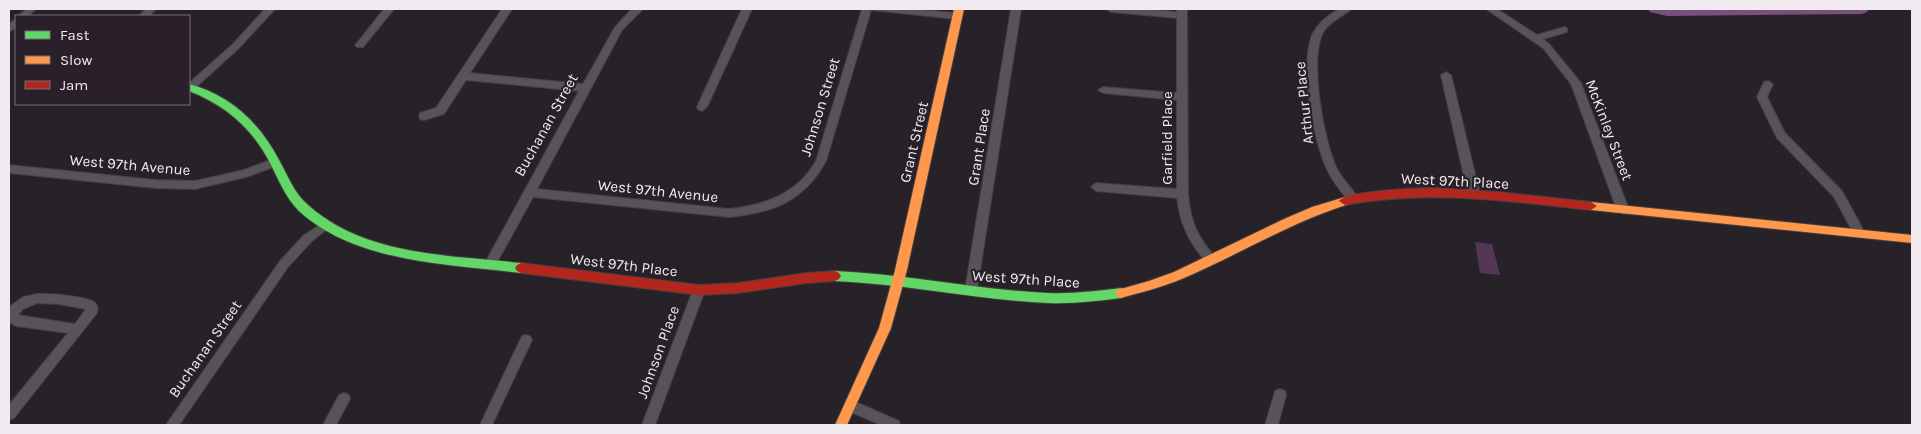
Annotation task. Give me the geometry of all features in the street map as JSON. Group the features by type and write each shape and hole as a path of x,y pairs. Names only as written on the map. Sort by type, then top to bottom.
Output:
{"street":[{"path":"190,87 236,46 270,9"},
{"path":"360,44 389,9"},
{"path":"424,116 440,111 507,9"},
{"name":"Buchanan Street","path":"491,263 618,29 638,9"},
{"path":"702,108 747,9"},
{"name":"Johnson Street","path":"782,200 803,186 811,178 821,161 867,9"},
{"path":"875,9 958,12"},
{"name":"Grant Place","path":"971,290 1016,9"},
{"path":"1111,9 1182,12"},
{"name":"Arthur Place","path":"1346,9 1331,17 1321,28 1315,38 1312,62 1324,150 1332,170 1353,199"},
{"name":"McKinley Street","path":"1491,9 1536,38 1551,52 1576,83 1624,210"},
{"name":"Grant Street","path":"841,425 885,328 898,282 958,12"},
{"name":"Garfield Place","path":"1182,12 1182,194 1184,218 1190,236 1210,259"},
{"path":"1536,38 1564,30"},
{"path":"1446,75 1474,194"},
{"path":"462,76 585,88"},
{"path":"1768,84 1762,97 1781,135 1838,194 1859,233"},
{"name":"West 97th Place","path":"190,87 226,103 247,119 262,138 291,194 307,212 325,226 362,244 384,250 699,290 725,289 826,276 1055,298 1101,297 1155,285 1316,210 1353,199 1417,191 1474,194 1912,239"},
{"path":"1103,90 1182,97"},
{"name":"West 97th Avenue","path":"9,169 156,184 195,185 246,173 275,162"},
{"path":"1096,187 1182,194"},
{"name":"West 97th Avenue","path":"528,192 728,213 746,212 763,208 782,200"},
{"name":"Buchanan Street","path":"172,425 284,264 308,238 325,226"},
{"name":"Johnson Place","path":"648,425 699,290"},
{"path":"9,414 91,313 92,308 90,305 39,298 20,303 11,313 12,318 16,321 78,329"},
{"path":"486,425 526,340"},
{"path":"1271,425 1280,395"},
{"path":"329,425 344,399"},
{"path":"851,406 894,425"}],"shaded area":[{"path":"1475,242 1492,244 1500,275 1480,273"}],"waterway":[{"path":"1655,9 1667,11 1862,9"}],"traffic: fast":[{"path":"190,87 217,99 240,115 250,125 267,148 293,196 302,207 323,224 348,237 376,247 405,254 521,268"},
{"path":"835,276 907,281 1014,296 1050,298 1121,293"}],"traffic: slow":[{"path":"841,425 885,328 901,270 959,9"},
{"path":"1121,293 1150,286 1179,275 1288,222 1316,210 1345,201"},
{"path":"1591,206 1912,239"}],"traffic: jam":[{"path":"1345,201 1375,195 1437,192 1468,193 1591,206"},
{"path":"521,268 699,290 738,288 835,276"}]}
